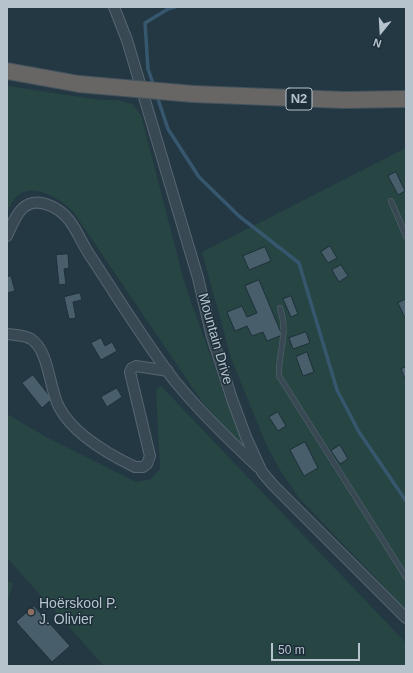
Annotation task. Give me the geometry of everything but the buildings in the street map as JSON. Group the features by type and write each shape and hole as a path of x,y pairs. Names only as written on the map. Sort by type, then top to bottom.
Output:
{"highway":[{"name":"N2","path":"7,71 79,84 193,94 344,100 406,99"}],"street":[{"name":"Mountain Drive","path":"114,7 127,40 198,278 214,344 246,437 262,472 278,490 406,618"},
{"path":"7,236 18,211 27,204 36,202 51,206 64,213 71,221 83,246 168,371 222,433 262,472"},
{"path":"7,334 30,339 39,346 59,407 74,426 92,443 135,467 142,467 147,464 150,456 130,372 132,368 136,366 168,371"}],"lane":[{"path":"391,200 406,236"},
{"path":"280,308 285,328 278,367 279,376 406,577"}],"green space":[{"path":"7,86 101,100 117,100 132,104 141,115 185,285 244,449 203,403 72,210 45,193 27,191 20,194 13,202 7,213"},
{"path":"406,148 406,610 299,498 280,470 266,444 231,358 202,252"},
{"path":"161,386 406,643 406,666 104,666 7,558 7,414 48,438 136,482 151,479 160,469 156,390"},
{"path":"7,581 13,583 7,603"}],"waterway":[{"path":"154,86 148,69 145,23 168,9 175,7"},
{"path":"157,96 168,129 199,177 239,216 299,263 337,390 359,432 406,501"}],"place":[{"name":"Hoërskool P. J. Olivier","path":"31,612"}]}
